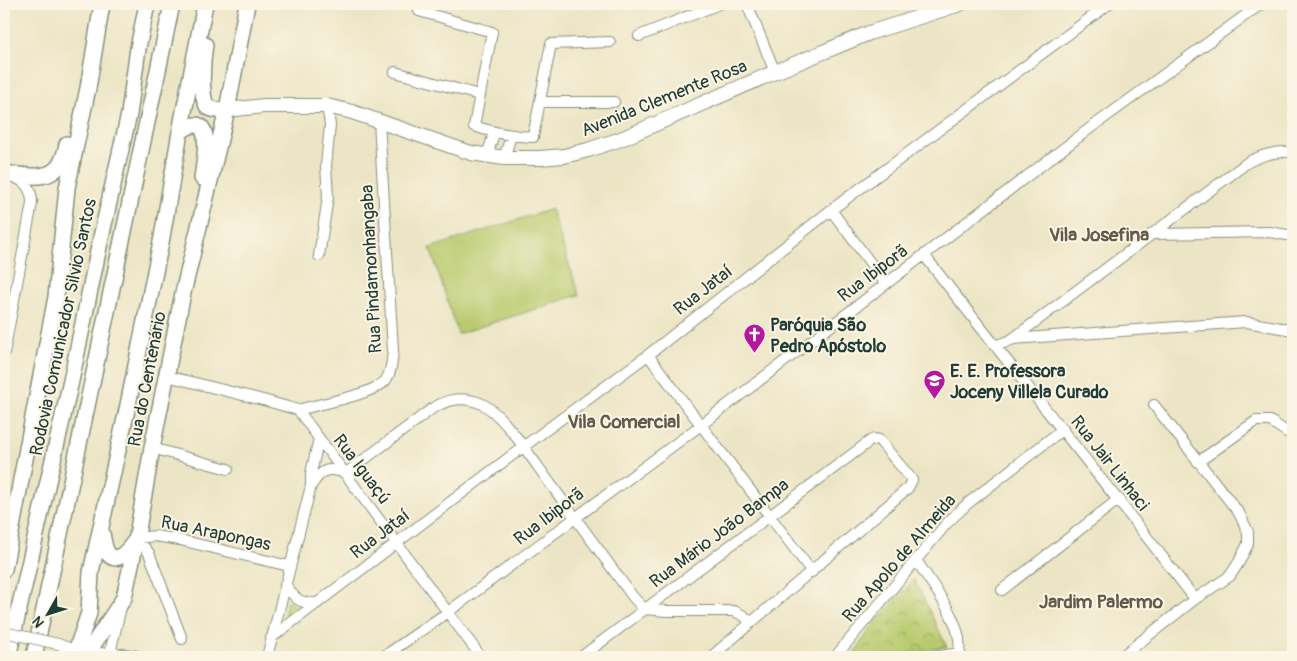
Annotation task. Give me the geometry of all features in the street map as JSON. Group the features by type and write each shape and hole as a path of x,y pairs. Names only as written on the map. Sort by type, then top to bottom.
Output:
{"highway":[{"path":"4,569 56,297 67,188 88,88 102,4"},
{"name":"Rodovia Comunicador Silvio Santos","path":"8,657 72,381 100,242 129,114 138,48 148,4"},
{"path":"34,657 172,4"},
{"path":"81,655 83,633 89,613 92,572 162,237 205,4"},
{"path":"210,4 204,48 203,89 205,102 214,110 227,110"},
{"name":"Rua do Centenário","path":"124,598 137,538 166,376 196,236 227,110 246,4"},
{"path":"4,174 32,177 49,174 59,168 64,158 75,104 88,88"},
{"path":"180,132 196,123 204,129 204,160 196,236"},
{"path":"101,531 106,552 111,556 123,555 137,538"},
{"path":"81,655 124,598"}],"main road":[{"name":"Avenida Clemente Rosa","path":"227,110 264,106 327,106 352,112 441,143 487,156 504,158 564,156 621,139 869,33 960,4"}],"street":[{"path":"639,36 719,4"},
{"path":"747,4 775,72"},
{"name":"Rua Jataí","path":"271,638 396,542 648,355 831,210 1110,4"},
{"name":"Rua Ibiporã","path":"383,657 448,612 701,425 1089,129 1261,4"},
{"path":"419,11 492,32 474,126 494,133 511,136 533,137 551,44 610,42"},
{"path":"395,72 479,95"},
{"path":"541,102 614,102"},
{"path":"318,256 328,197 326,166 330,125 327,106"},
{"name":"Rua Pindamonhangaba","path":"298,410 371,390 385,380 392,368 393,350 379,121"},
{"path":"487,156 494,133"},
{"path":"504,158 511,136"},
{"path":"1011,340 1248,162 1261,155 1275,152 1293,152"},
{"path":"4,174 25,183 32,192 32,203 4,353"},
{"path":"831,210 886,284"},
{"path":"1153,234 1270,232 1293,236"},
{"name":"Rua Jair Linhaci","path":"924,255 1119,499 1195,599"},
{"path":"995,346 1011,340 1246,322 1293,330"},
{"path":"648,355 812,572 711,657"},
{"path":"166,376 267,400 298,410"},
{"path":"310,486 323,470 346,473 433,408 448,400 462,398 481,403 492,410 523,447 633,597 644,609 734,611 744,616 751,623"},
{"path":"1121,657 1195,599 1230,576 1248,544 1248,532 1239,513 1154,405"},
{"name":"Rua Iguaçú","path":"298,410 481,657"},
{"path":"1198,462 1256,421 1270,421 1293,436"},
{"name":"Rua Apolo de Almeida","path":"835,657 947,522 967,504 1063,429"},
{"path":"267,657 310,486 319,438"},
{"name":"Rua Mário João Bampa","path":"581,657 870,441 874,439 879,440 910,476 912,480 908,488 812,572"},
{"path":"152,448 228,469"},
{"path":"1002,590 1119,499"},
{"name":"Rua Arapongas","path":"137,538 155,536 180,540 289,566"},
{"path":"137,538 149,553 182,639"},
{"path":"916,560 947,608 960,640 959,655 934,657"},
{"path":"285,584 294,597 301,602 318,602"},
{"name":"Rua do Centenário","path":"109,655 124,598"},
{"path":"4,632 58,644 81,655 141,657"},
{"path":"58,644 73,641 83,633"}],"green space":[{"path":"551,209 579,295 458,334 430,248"},
{"path":"914,579 947,647 885,656 862,657 853,655 870,629"},
{"path":"287,601 302,610 282,626"}],"place":[{"name":"Paróquia São Pedro Apóstolo","path":"754,354"},
{"name":"E. E. Professora Joceny Villela Curado","path":"934,400"}],"district":[{"name":"Vila Josefina","path":"1099,234"},
{"name":"Vila Comercial","path":"624,421"},
{"name":"Jardim Palermo","path":"1101,601"}]}
